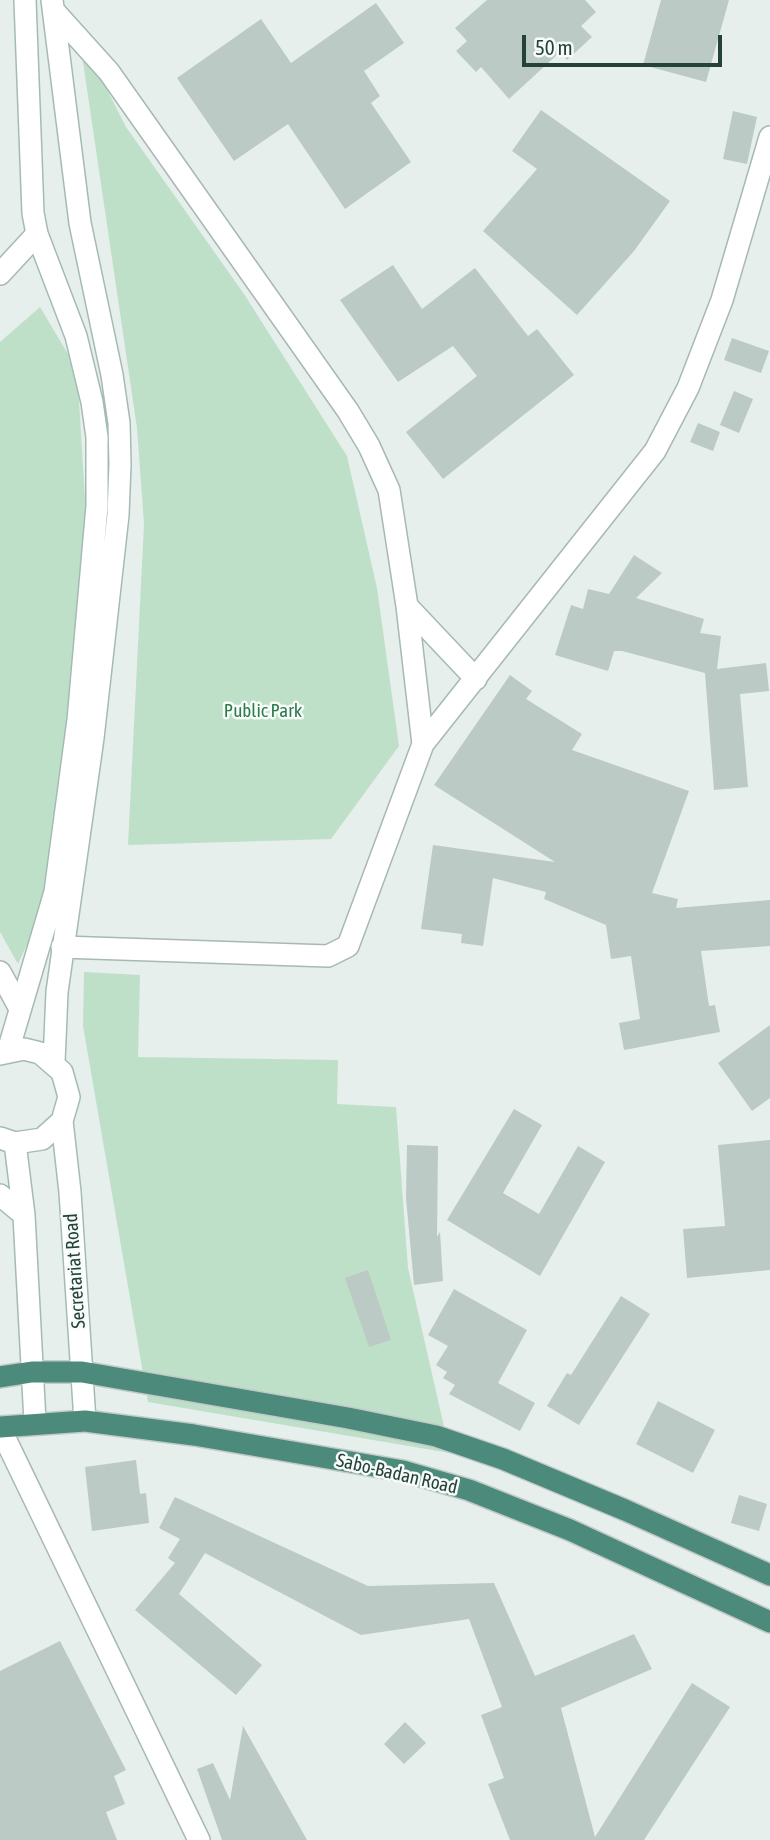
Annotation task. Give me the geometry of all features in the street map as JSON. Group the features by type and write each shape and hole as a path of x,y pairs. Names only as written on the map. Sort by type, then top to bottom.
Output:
{"highway":[{"path":"0,1377 32,1372 82,1372 436,1436 576,1490 770,1575"},
{"name":"Sabo-Badan Road","path":"0,1428 35,1422 85,1421 207,1438 403,1471 570,1530 770,1622"}],"main road":[{"path":"25,0 33,213 37,234 75,336 92,402 97,437 97,506 78,720 55,892 4,1053 32,1051 54,1062 62,947 93,738 118,515 120,464 119,423 80,223 54,6"},
{"path":"54,6 109,72 348,411 388,490 407,606 423,744"},
{"path":"62,947 328,957 348,946 423,744 655,451 688,388 722,300 770,137"},
{"path":"0,274 37,234"},
{"path":"407,606 476,679"},
{"path":"0,972 19,1007"},
{"name":"Secretariat Road","path":"54,1062 67,1084 67,1110 62,1121 70,1192 85,1421"},
{"path":"35,1422 24,1215 4,1140 42,1139 62,1121"},
{"path":"0,1195 24,1215"},
{"path":"0,1428 199,1840"}],"green space":[{"name":"Public Park","path":"79,35 126,127 244,294 347,456 377,588 399,746 331,839 128,845 144,524 137,428"},
{"path":"40,307 77,369 88,547 55,884 18,964 0,932 0,342"},
{"path":"84,972 140,975 138,1057 338,1060 337,1104 396,1107 408,1268 450,1453 148,1402 83,1026"}],"building":[{"path":"487,0 585,0 596,12 581,26 592,37 567,60 560,52 509,99 481,67 476,72 456,51 467,41 455,28"},
{"path":"661,0 729,0 706,82 643,65"},
{"path":"376,3 404,43 364,71 380,96 371,103 411,162 345,209 288,124 234,161 177,78 261,19 291,63"},
{"path":"541,110 670,201 634,251 577,315 483,231 537,169 512,151"},
{"path":"733,111 757,117 747,164 723,159"},
{"path":"393,265 422,309 475,268 528,336 537,329 574,375 443,479 406,432 477,376 453,346 398,382 340,300"},
{"path":"732,338 769,351 761,373 724,360"},
{"path":"734,391 753,399 739,433 720,425"},
{"path":"698,423 720,432 713,451 690,442"},
{"path":"634,555 662,573 636,598 704,619 700,633 721,636 717,669 766,663 769,691 740,694 748,787 714,790 705,673 622,651 614,651 608,671 555,655 571,605 583,609 588,589 609,594"},
{"path":"510,675 532,691 526,699 582,734 572,750 689,791 652,893 678,899 676,908 770,900 770,946 701,951 709,1006 715,1005 720,1032 624,1050 619,1023 640,1019 631,956 611,959 606,925 544,899 546,892 493,878 483,946 461,943 462,934 421,929 433,845 555,862 434,785"},
{"path":"770,1025 770,1098 752,1111 718,1063"},
{"path":"514,1109 542,1125 503,1193 539,1214 578,1146 605,1162 540,1276 447,1220"},
{"path":"770,1140 770,1270 687,1278 683,1229 725,1226 718,1145"},
{"path":"407,1145 438,1146 437,1237 440,1232 443,1281 414,1285 406,1198"},
{"path":"368,1270 391,1340 369,1347 345,1278"},
{"path":"454,1289 527,1330 498,1383 535,1403 520,1431 449,1394 455,1385 443,1378 447,1372 436,1365 448,1346 428,1335"},
{"path":"621,1296 650,1314 579,1425 547,1406 567,1373 571,1375"},
{"path":"658,1401 715,1430 693,1473 636,1444"},
{"path":"136,1460 140,1494 146,1493 149,1523 92,1531 85,1467"},
{"path":"739,1495 767,1504 759,1531 731,1523"},
{"path":"175,1497 368,1586 494,1583 535,1676 634,1634 652,1669 561,1708 595,1837 692,1683 730,1707 644,1840 510,1840 488,1784 504,1778 481,1715 502,1707 469,1619 361,1635 205,1553 179,1594 262,1665 236,1695 135,1610 175,1563 168,1558 180,1539 159,1528"},
{"path":"60,1641 126,1770 114,1776 125,1804 106,1812 117,1840 0,1840 0,1671"},
{"path":"405,1722 426,1743 404,1764 384,1744"},
{"path":"243,1726 307,1840 222,1840 197,1769 213,1763 230,1800"}]}
